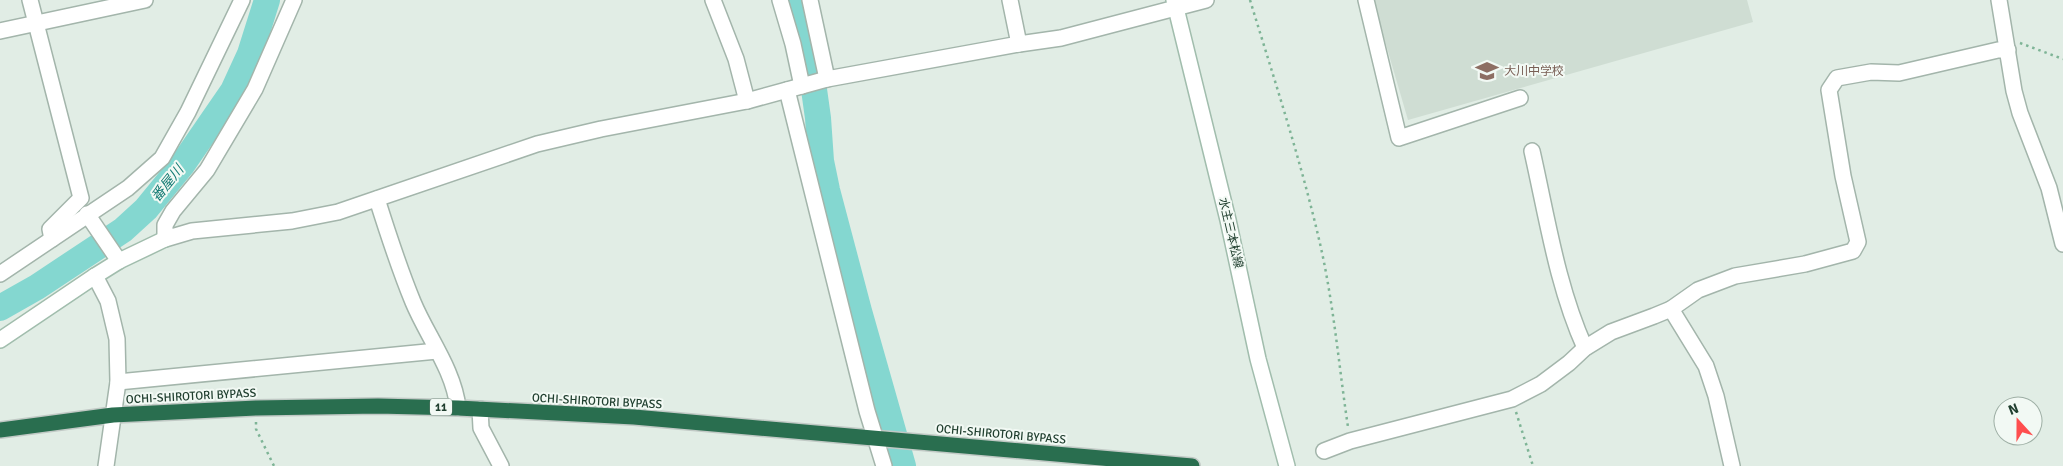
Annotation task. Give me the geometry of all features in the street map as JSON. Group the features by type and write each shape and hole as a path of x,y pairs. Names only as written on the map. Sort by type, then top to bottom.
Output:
{"highway":[{"name":"OCHI-SHIROTORI BYPASS","path":"0,430 113,415 256,408 378,406 458,408 634,417 1192,466"}],"street":[{"path":"30,0 80,198 50,229 52,240"},
{"path":"0,31 145,0"},
{"path":"0,274 89,216 128,188 162,158 188,112 242,0"},
{"path":"165,238 166,225 173,211 207,170 255,89 294,0"},
{"path":"713,0 736,60 747,101"},
{"path":"780,0 794,44 798,87 867,411 880,438 884,466"},
{"path":"810,0 825,80"},
{"path":"1010,0 1019,44"},
{"path":"0,340 94,276 116,256 165,238 192,231 292,221 338,212 537,144 602,129 747,101 825,80 1019,44 1062,38 1176,4 1206,0"},
{"path":"1366,0 1399,138 1520,98"},
{"path":"1999,0 2014,91 2020,113 2049,188 2063,244"},
{"name":"水主三本松線","path":"1176,4 1228,220 1258,359 1287,466"},
{"path":"1324,451 1350,441 1512,399 1540,384 1569,363 1585,348 1611,332 1671,309 1698,290 1735,276 1805,264 1853,251 1858,242 1843,176 1828,90 1837,78 1871,72 1900,73 2008,46"},
{"path":"1532,151 1561,284 1572,319 1585,348"},
{"path":"377,199 394,254 413,303 454,386 458,408"},
{"path":"89,216 116,256"},
{"path":"94,276 108,301 117,339 118,382 106,466"},
{"path":"1671,309 1706,366 1716,396 1732,466"},
{"path":"118,382 437,351"},
{"path":"480,409 481,428 501,466"}],"path":[{"path":"1250,0 1301,169 1321,247 1336,328 1350,441"},
{"path":"2008,46 2021,43 2063,59"},
{"path":"1512,399 1533,466"},
{"path":"256,408 256,430 274,466"}],"shaded area":[{"name":"大川中学校","path":"1373,0 1747,0 1753,22 1408,120"}],"waterway":[{"name":"番屋川","path":"0,308 37,287 123,230 146,209 182,165 233,91 250,54 267,0"},
{"path":"793,0 811,68 818,118 821,161 827,190 903,466"}],"place":[{"name":"大川中学校","path":"1487,71"}]}
